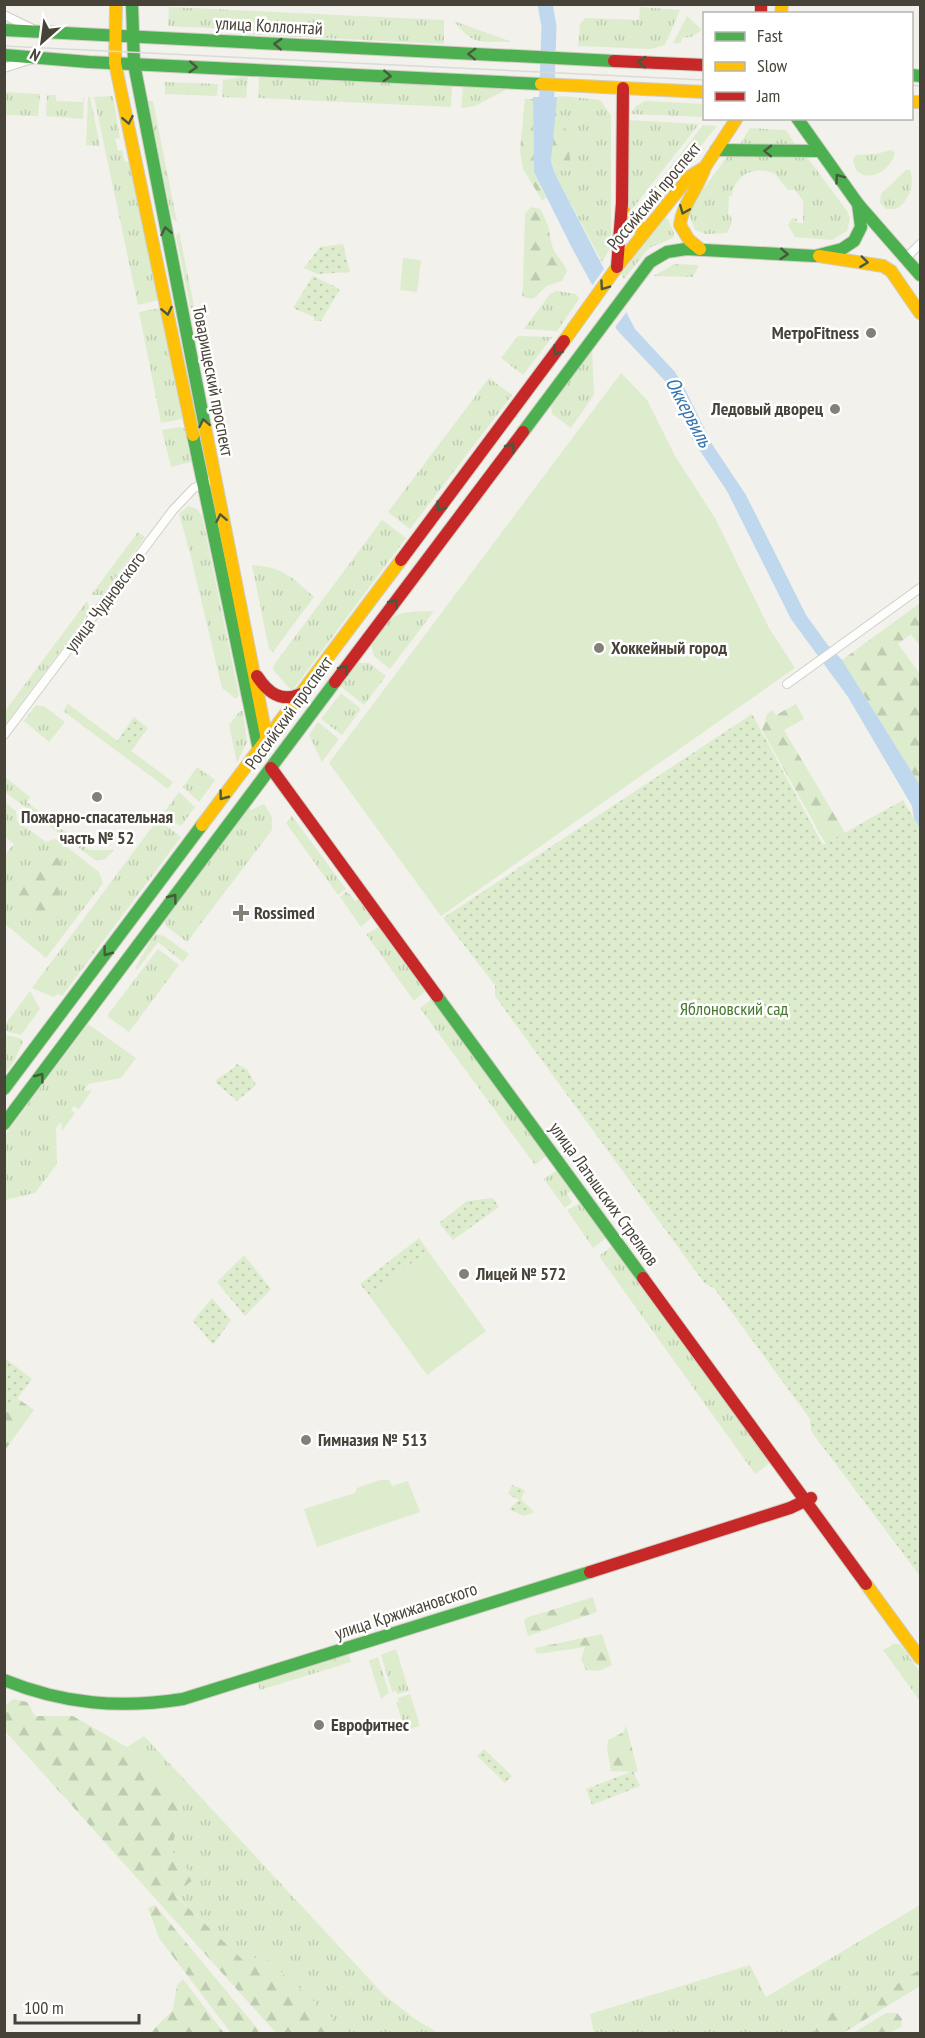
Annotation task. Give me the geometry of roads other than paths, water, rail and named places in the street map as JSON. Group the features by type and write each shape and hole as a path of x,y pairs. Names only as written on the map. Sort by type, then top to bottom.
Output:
{"main road":[{"name":"Товарищеский проспект","path":"116,4 115,63 208,482 263,745"},
{"name":"Товарищеский проспект","path":"132,4 134,64 208,482 252,668 263,745"},
{"name":"улица Коллонтай","path":"4,30 703,65"},
{"path":"4,56 703,92"},
{"path":"617,267 622,203 623,88"},
{"name":"Российский проспект","path":"4,1089 263,745 617,267 689,177 705,166 736,120"},
{"path":"798,120 858,204 921,275"},
{"path":"806,120 810,137"},
{"path":"716,150 820,151"},
{"path":"705,166 699,185 681,214 681,226 686,238 700,249 815,256 884,266 891,271 921,313"},
{"path":"622,203 628,225 646,230"},
{"path":"815,256 842,249 854,241 861,227 858,204"},
{"name":"Российский проспект","path":"4,1124 650,262 659,256 677,250 700,249"},
{"path":"252,668 267,691 279,699 289,700 301,694"},
{"name":"улица Латышских Стрелков","path":"263,745 274,764 809,1499 921,1658"},
{"name":"улица Латышских Стрелков","path":"809,1499 921,1645"},
{"name":"улица Кржижановского","path":"4,1680 44,1695 101,1706 148,1706 183,1699 723,1530 809,1499"}],"street":[{"path":"4,15 38,32"},
{"path":"4,69 33,59"},
{"path":"907,257 921,244"},
{"name":"улица Чудновского","path":"4,735 173,510 186,495 208,482"},
{"path":"787,684 921,588"}],"water":[{"path":"533,97 557,97 551,161 555,174 635,329 675,372 712,444 746,495 806,615 842,660 920,785 920,829 914,818 912,806 848,697 791,619 727,491 692,439 674,395 666,382 617,330 572,248 534,172"}],"waterway":[{"name":"Оккервиль","path":"545,4 549,26 546,118"}],"tram line":[{"path":"4,46 703,80"},
{"path":"913,85 920,86"}],"place":[{"name":"МетроFitness","path":"871,333"},
{"name":"Ледовый дворец","path":"835,409"},
{"name":"Хоккейный город","path":"599,648"},
{"name":"Пожарно-спасательная часть № 52","path":"97,797"},
{"name":"Rossimed","path":"241,913"},
{"name":"Лицей № 572","path":"464,1274"},
{"name":"Гимназия № 513","path":"306,1440"},
{"name":"Еврофитнес","path":"319,1725"}],"park label":[{"name":"Яблоновский сад","path":"734,1009"}]}
